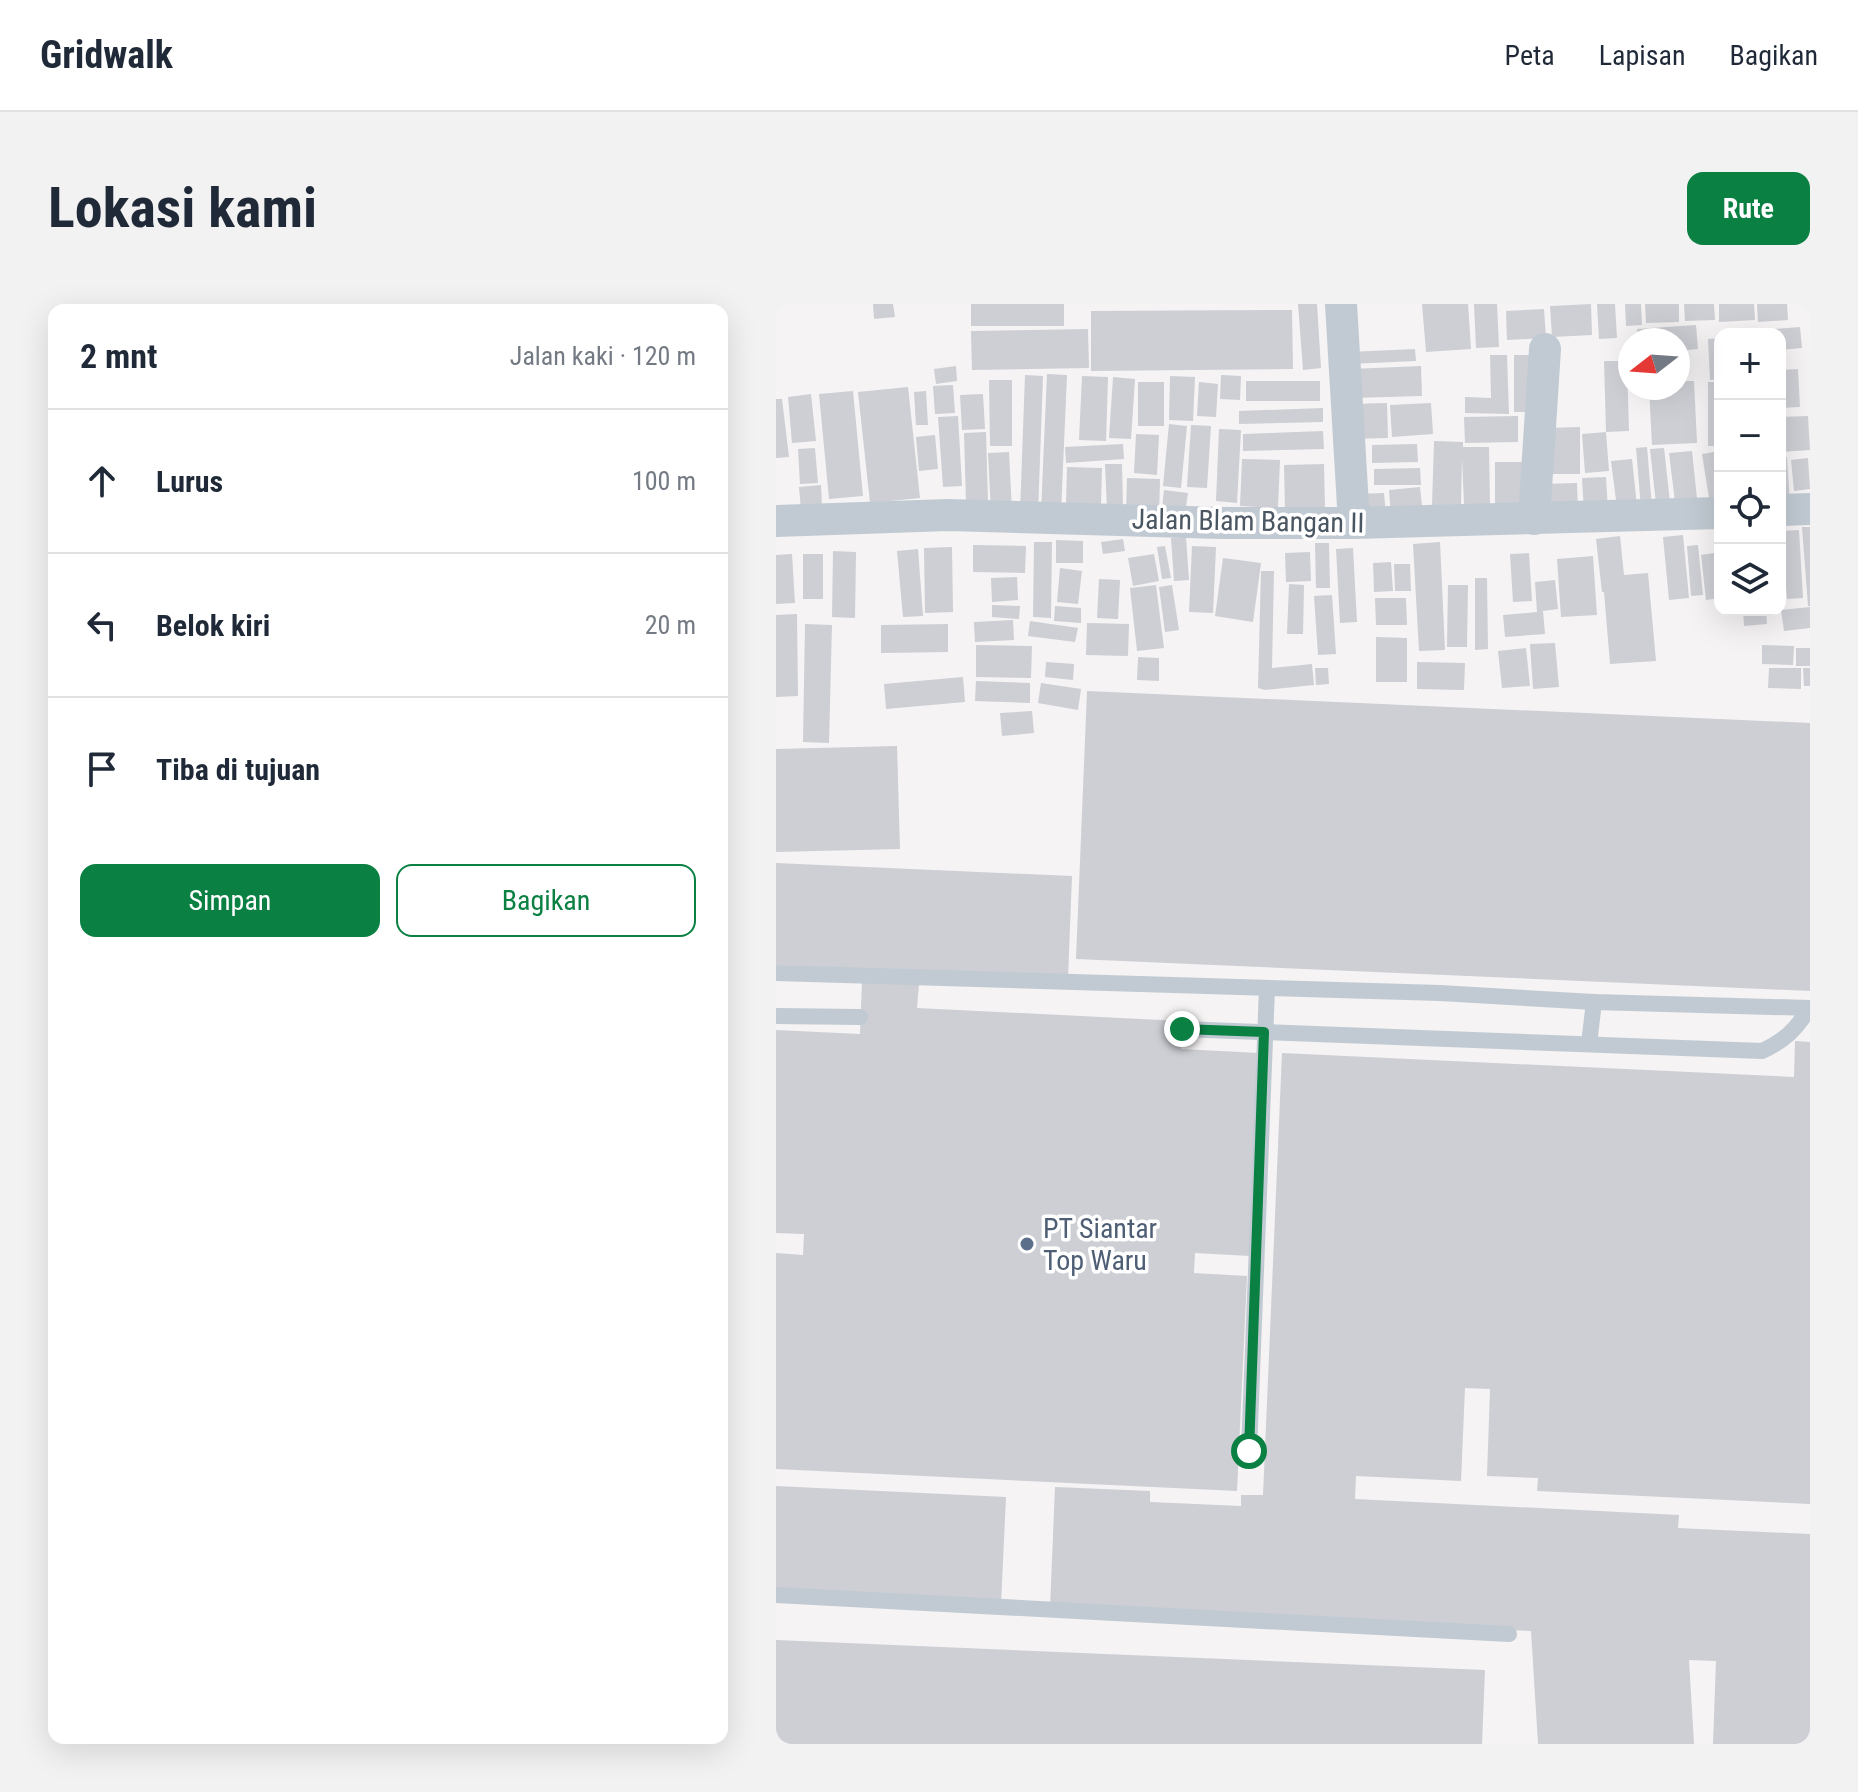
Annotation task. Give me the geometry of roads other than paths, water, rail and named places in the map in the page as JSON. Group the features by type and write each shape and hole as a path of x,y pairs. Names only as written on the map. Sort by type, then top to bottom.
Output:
{"street":[{"path":"1341,304 1354,523"},
{"path":"1534,519 1545,349"},
{"path":"1786,510 1810,509"},
{"name":"Jalan Blam Bangan II","path":"776,521 948,515 1221,523 1354,523 1714,513"}],"lane":[{"path":"776,973 1440,993 1594,1002 1810,1008 1799,1026 1780,1043 1762,1051 1182,1029"},
{"path":"1249,1451 1267,988"},
{"path":"1589,1044 1594,1002"},
{"path":"776,1016 860,1017"},
{"path":"776,1595 1509,1634"}],"place":[{"name":"PT Siantar Top Waru","path":"1027,1244"}]}
